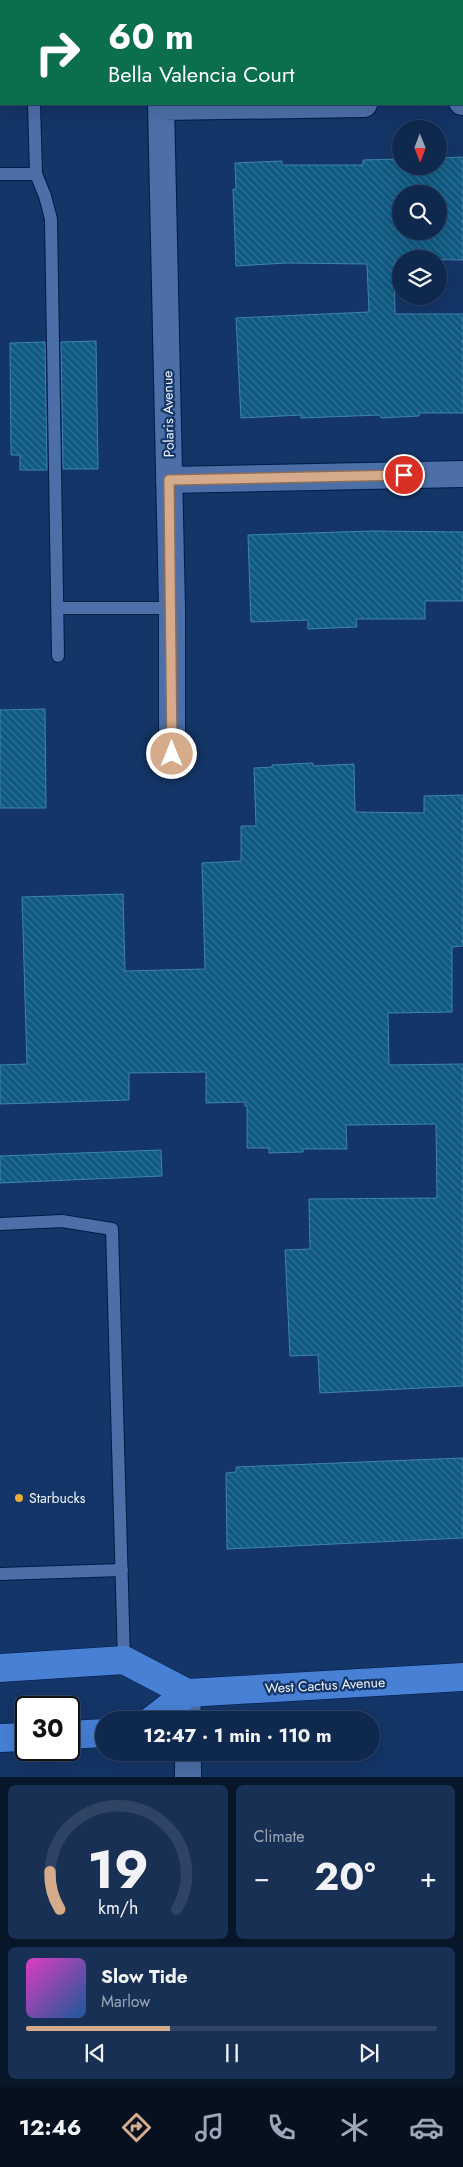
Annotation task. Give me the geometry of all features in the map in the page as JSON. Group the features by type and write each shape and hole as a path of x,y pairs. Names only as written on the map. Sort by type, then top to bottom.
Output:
{"main road":[{"path":"0,1668 124,1660 188,1707"},
{"name":"West Cactus Avenue","path":"188,1707 463,1677"},
{"path":"80,1734 95,1734"},
{"path":"0,1738 15,1737"}],"street":[{"name":"Polaris Avenue","path":"161,105 172,608 172,754"},
{"path":"169,480 463,474"},
{"path":"188,1761 188,1777"}],"lane":[{"path":"34,105 36,174 45,196 51,219 58,656"},
{"path":"0,174 36,174"},
{"path":"58,608 172,608"},
{"path":"0,1224 62,1221 112,1229 124,1660"},
{"path":"0,1574 122,1570"}],"building":[{"path":"463,157 463,260 447,260 447,250 392,250 392,305 395,305 395,314 463,314 463,413 419,413 419,416 381,418 380,415 301,418 301,415 241,418 236,318 369,312 367,264 286,263 236,266 233,189 236,189 235,163 282,161 282,165 363,165 363,160 392,159 392,175 448,175 448,158"},
{"path":"96,341 98,469 63,469 61,342"},
{"path":"45,342 47,470 20,470 20,455 11,455 10,343"},
{"path":"372,531 463,532 463,601 425,601 425,619 356,619 357,627 308,629 308,620 251,622 248,535"},
{"path":"45,709 46,808 0,808 0,710"},
{"path":"313,763 313,766 354,764 355,812 424,813 424,796 463,795 463,946 452,947 452,1012 388,1013 389,1065 463,1064 463,1386 320,1393 318,1355 290,1356 285,1250 310,1249 309,1199 437,1198 436,1124 346,1125 347,1149 303,1149 303,1152 269,1153 269,1148 247,1148 247,1106 245,1106 245,1102 206,1103 206,1072 129,1073 129,1100 0,1104 0,1065 27,1064 22,897 123,894 125,971 205,969 202,863 241,861 241,826 256,826 254,768"},
{"path":"161,1150 162,1176 0,1183 0,1156"},
{"path":"463,1458 463,1538 227,1549 226,1473 236,1472 236,1467"}],"place":[{"name":"Starbucks","path":"19,1498"}],"route":[{"path":"172,754 172,608 169,480 404,475"}]}
